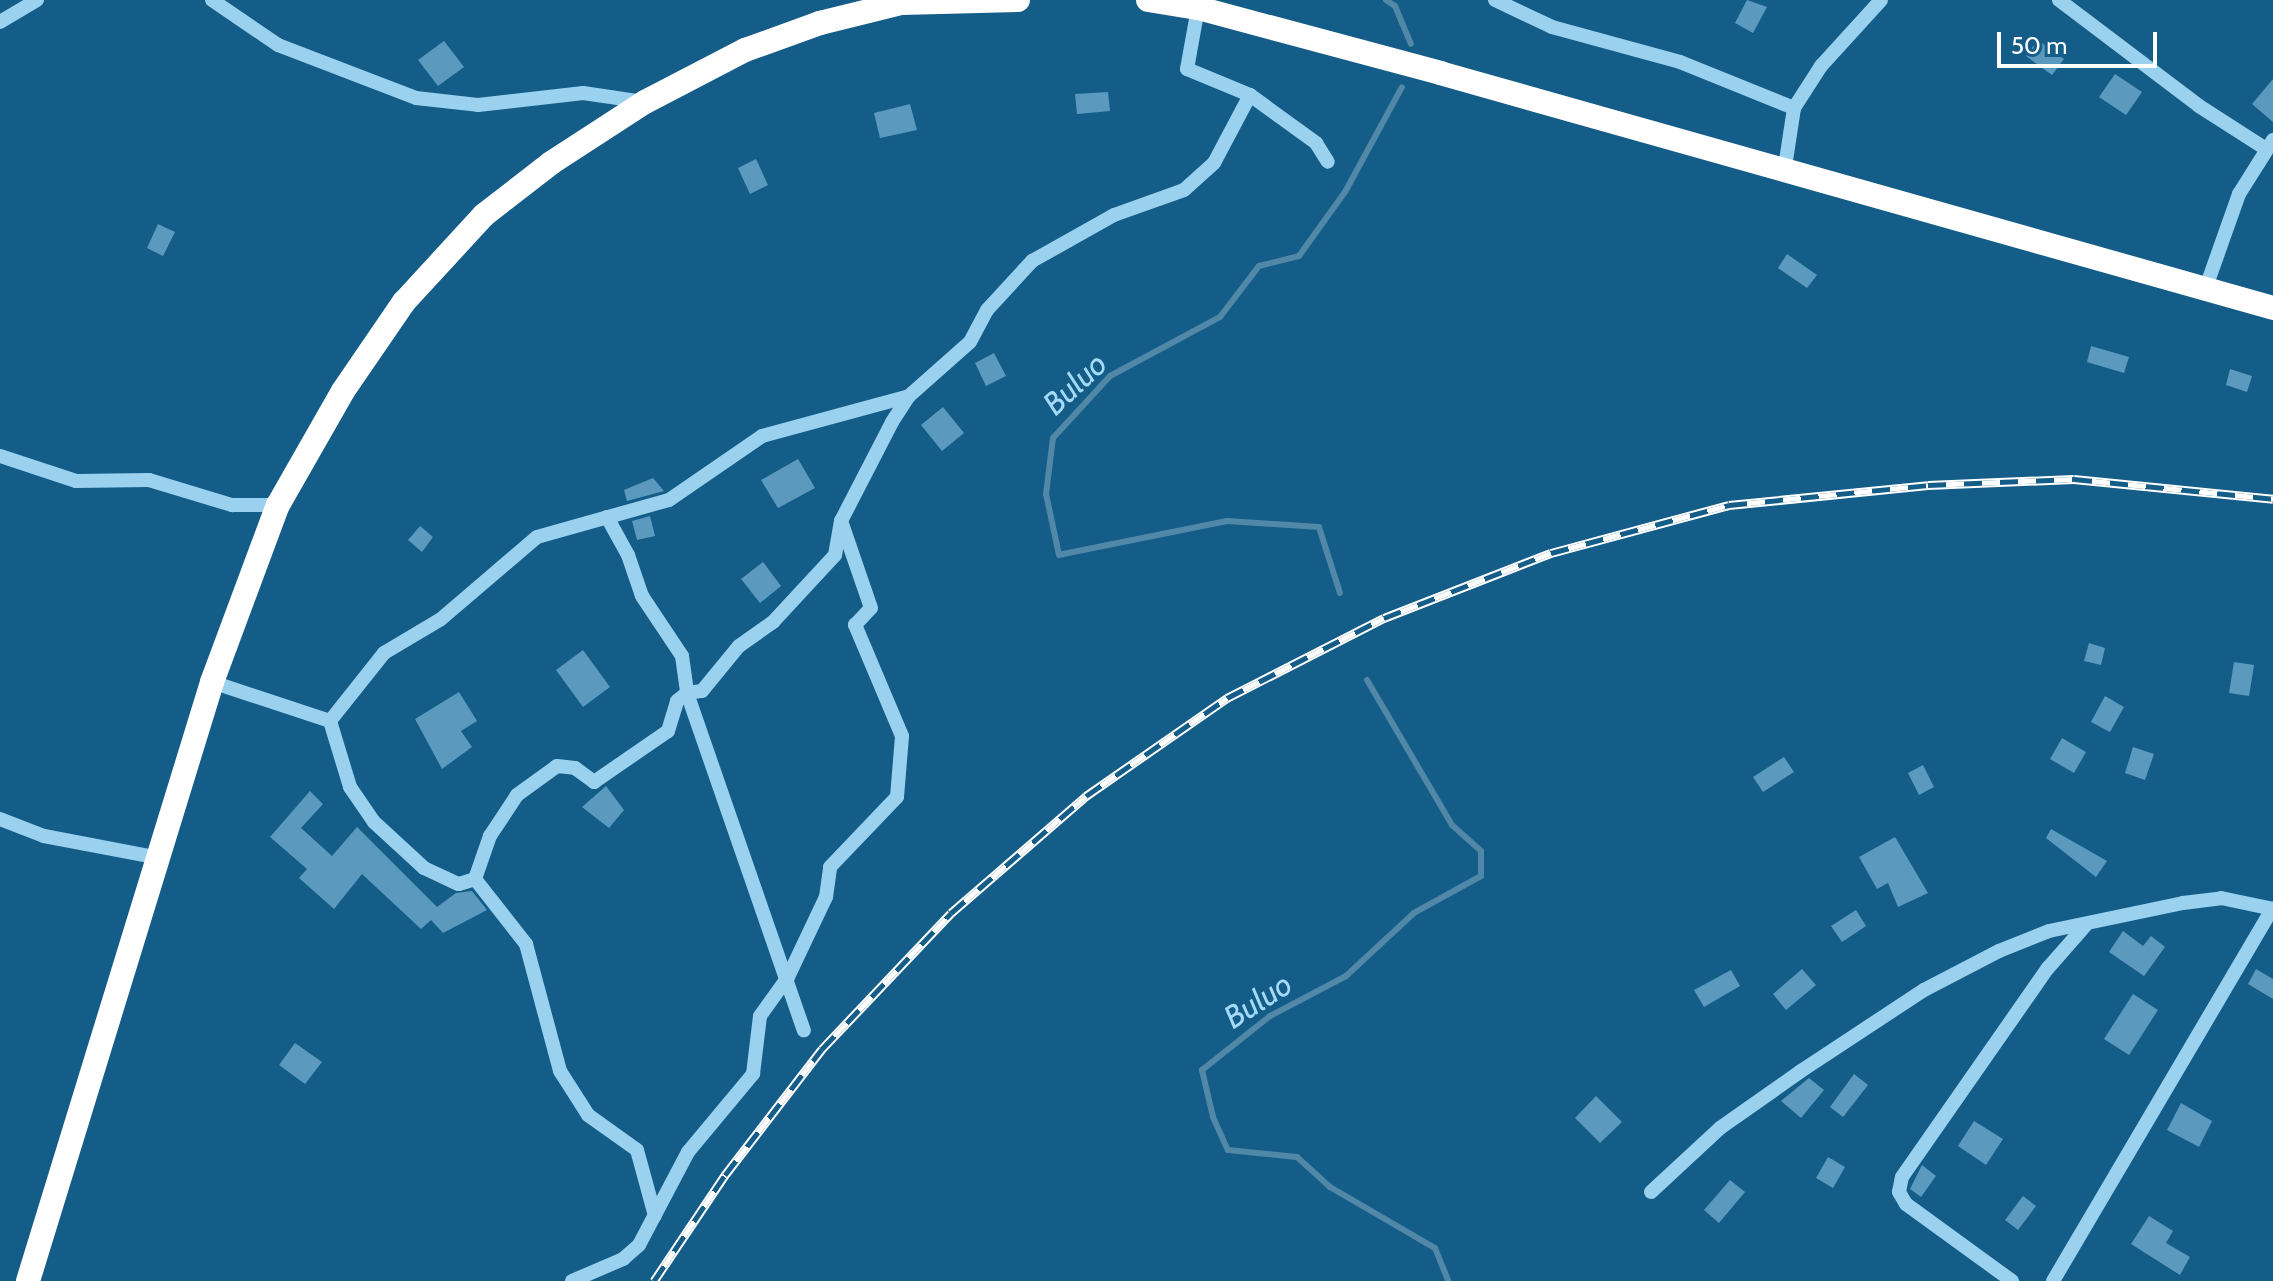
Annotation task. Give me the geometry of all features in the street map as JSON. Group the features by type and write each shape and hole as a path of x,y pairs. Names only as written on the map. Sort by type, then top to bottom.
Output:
{"highway":[{"path":"28,1281 212,682 278,505 343,391 404,302 484,215 551,163 645,102 745,50 820,23 900,2 1018,0"},
{"path":"1148,0 1198,8 1785,167 2273,308"}],"street":[{"path":"0,22 37,0"},
{"path":"212,0 278,45 416,98 478,105 583,93 645,102"},
{"path":"1495,0 1552,27 1680,62 1794,108"},
{"path":"1785,167 1794,108 1821,66 1881,0"},
{"path":"2059,0 2199,106 2270,144 2239,194 2205,290"},
{"path":"1198,8 1187,69 1250,95 1316,143 1328,162"},
{"path":"475,879 490,836 517,795 557,766 575,768 594,782 668,731 677,701 687,693 702,691 739,646 773,622 835,555 841,521 909,396 970,342 987,310 1032,261 1114,215 1184,190 1214,163 1250,95"},
{"path":"330,721 384,653 441,619 537,537 669,500 762,436 909,396"},
{"path":"0,456 76,481 149,480 232,505 278,505"},
{"path":"607,517 628,555 642,596 682,656 687,693 804,1030"},
{"path":"572,1281 623,1259 639,1245 688,1152 753,1074 760,1016 788,977 826,897 830,867 897,797 902,736 855,625 871,608 841,521"},
{"path":"212,682 330,721"},
{"path":"330,721 357,802 394,845 424,868 459,884 475,879"},
{"path":"0,819 44,836 159,858"},
{"path":"475,879 526,944 560,1071 588,1115 637,1150 655,1216"},
{"path":"1651,1192 1720,1128 1924,990 2049,931 2221,898 2272,909 2209,1024 2053,1281"},
{"path":"2012,1281 1906,1204 1899,1192 1902,1177 2048,968 2085,926"}],"building":[{"path":"1747,0 1767,7 1753,33 1735,23"},
{"path":"2038,40 2064,59 2052,75 2026,56"},
{"path":"444,41 464,67 438,86 418,60"},
{"path":"2115,74 2142,92 2126,115 2099,97"},
{"path":"2273,79 2273,122 2252,104"},
{"path":"1108,92 1110,111 1077,114 1075,94"},
{"path":"910,104 917,130 880,138 874,113"},
{"path":"756,159 768,185 750,194 738,168"},
{"path":"158,224 175,232 163,256 147,248"},
{"path":"1787,254 1817,275 1807,288 1778,268"},
{"path":"2091,346 2129,357 2124,373 2087,362"},
{"path":"994,353 1006,376 986,386 975,363"},
{"path":"2230,369 2252,376 2247,392 2226,385"},
{"path":"943,407 964,433 942,451 921,425"},
{"path":"798,459 815,488 778,508 761,480"},
{"path":"653,478 664,491 627,501 624,490"},
{"path":"650,516 655,536 637,540 632,521"},
{"path":"420,526 433,537 422,552 408,540"},
{"path":"763,562 781,586 760,603 741,579"},
{"path":"2089,643 2105,648 2101,665 2084,661"},
{"path":"583,650 610,687 583,707 556,670"},
{"path":"2234,662 2254,665 2249,696 2229,693"},
{"path":"459,692 477,721 461,731 472,747 442,769 415,719"},
{"path":"2105,696 2124,707 2110,732 2091,722"},
{"path":"2062,738 2086,752 2074,773 2050,759"},
{"path":"2133,747 2154,754 2145,780 2125,773"},
{"path":"1784,757 1794,772 1763,792 1753,777"},
{"path":"1923,765 1934,787 1919,795 1908,773"},
{"path":"606,786 624,810 609,828 582,807"},
{"path":"310,791 323,804 301,828 332,856 357,827 437,907 456,893 472,891 487,910 443,933 431,920 421,929 362,874 334,909 299,878 307,869 270,837"},
{"path":"2051,829 2107,861 2096,877 2046,838"},
{"path":"1895,837 1928,893 1898,907 1888,883 1877,889 1859,857"},
{"path":"1856,910 1866,926 1842,942 1831,926"},
{"path":"2123,931 2143,946 2151,936 2165,947 2144,976 2109,952"},
{"path":"1802,969 1816,985 1786,1010 1773,994"},
{"path":"2256,969 2273,979 2273,999 2248,984"},
{"path":"1731,970 1740,986 1704,1007 1694,990"},
{"path":"2133,994 2158,1010 2129,1055 2104,1039"},
{"path":"295,1043 322,1062 305,1084 279,1065"},
{"path":"1854,1074 1868,1085 1843,1117 1830,1107"},
{"path":"1809,1078 1824,1090 1801,1118 1781,1101"},
{"path":"1596,1096 1622,1122 1600,1143 1575,1118"},
{"path":"2181,1103 2212,1121 2199,1147 2167,1130"},
{"path":"1974,1121 2003,1139 1986,1165 1958,1146"},
{"path":"1828,1157 1845,1167 1833,1188 1816,1178"},
{"path":"1922,1165 1936,1176 1921,1197 1910,1189"},
{"path":"1730,1180 1745,1192 1719,1223 1704,1210"},
{"path":"2023,1196 2036,1206 2018,1230 2005,1220"},
{"path":"2149,1216 2173,1231 2166,1243 2190,1257 2180,1275 2131,1244"}],"waterway":[{"name":"Buluo","path":"1386,0 1395,6 1411,44"},
{"name":"Buluo","path":"1340,593 1319,527 1227,521 1059,555 1046,494 1053,438 1110,376 1220,317 1259,266 1299,256 1345,192 1402,87"},
{"name":"Buluo","path":"1367,680 1452,825 1481,851 1481,876 1414,913 1346,976 1270,1016 1202,1070 1213,1117 1228,1150 1297,1157 1330,1187 1435,1248 1448,1281"}],"railway":[{"path":"654,1281 725,1175 822,1049 951,913 1086,796 1227,698 1384,618 1551,553 1729,505 1928,485 2074,479 2273,499"}]}
